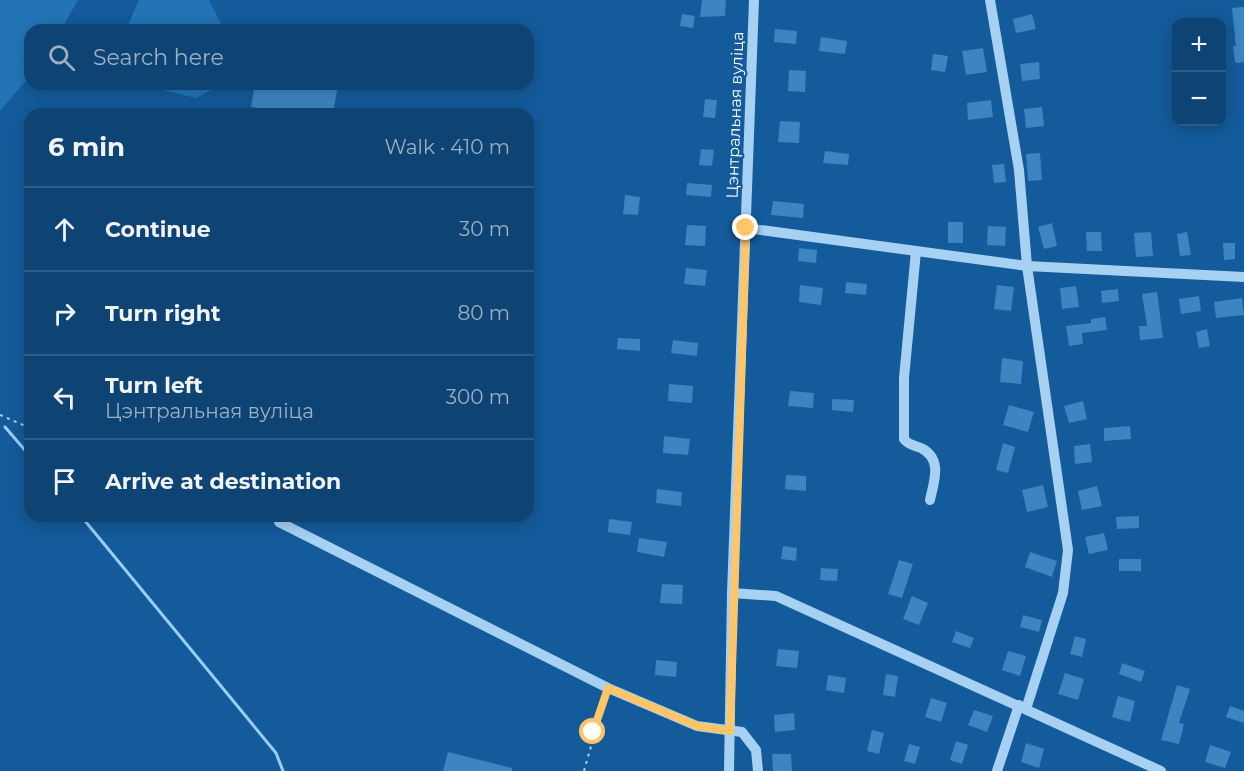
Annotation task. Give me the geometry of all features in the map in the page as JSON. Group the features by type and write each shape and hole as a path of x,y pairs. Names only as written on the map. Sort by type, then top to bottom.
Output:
{"street":[{"name":"Цэнтральная вуліца","path":"729,771 732,593 754,0"},
{"path":"990,0 1018,170 1027,266 1068,550 1063,593 997,771"},
{"path":"746,228 1027,266 1244,277"},
{"path":"916,251 904,378 904,439 907,443 927,452 935,462 936,473 930,500"},
{"path":"279,522 608,688 697,726 742,732 756,750 758,771"},
{"path":"732,593 776,596 1161,771"}],"path":[{"path":"0,415 24,425"},
{"path":"584,771 608,688"}],"shaded area":[{"path":"0,0 78,0 64,24 24,24 24,83 0,111"},
{"path":"139,0 209,0 221,24 129,24"},
{"path":"162,90 211,90 196,98"}],"building":[{"path":"702,0 726,0 725,16 700,17"},
{"path":"1244,7 1244,62 1238,63 1235,62 1233,46 1236,46 1232,8"},
{"path":"682,14 695,16 693,28 680,26"},
{"path":"1032,14 1036,29 1016,33 1013,19"},
{"path":"775,29 797,31 796,44 774,42"},
{"path":"821,37 847,41 845,54 819,51"},
{"path":"983,48 987,72 966,75 962,51"},
{"path":"933,54 948,56 945,72 931,70"},
{"path":"1039,62 1040,79 1022,81 1020,64"},
{"path":"789,70 806,71 805,92 788,91"},
{"path":"254,90 337,90 334,108 251,107"},
{"path":"705,99 717,100 715,118 703,117"},
{"path":"991,100 993,117 968,120 967,103"},
{"path":"1042,107 1044,126 1026,128 1024,109"},
{"path":"780,121 800,122 799,143 778,142"},
{"path":"701,149 714,150 712,166 699,165"},
{"path":"825,151 849,154 848,165 823,163"},
{"path":"1040,153 1042,180 1028,181 1026,154"},
{"path":"1004,164 1006,182 994,183 992,165"},
{"path":"687,183 712,185 711,197 686,195"},
{"path":"625,195 640,197 638,215 623,214"},
{"path":"773,201 804,204 803,218 771,215"},
{"path":"948,222 963,222 963,243 948,243"},
{"path":"1052,223 1057,246 1044,249 1038,227"},
{"path":"687,225 706,226 705,246 685,245"},
{"path":"988,226 1006,227 1005,246 987,245"},
{"path":"1086,232 1101,232 1102,251 1087,251"},
{"path":"1151,232 1153,256 1136,257 1134,233"},
{"path":"1187,232 1191,255 1180,256 1177,234"},
{"path":"1223,243 1235,243 1235,259 1224,260"},
{"path":"799,248 817,250 816,263 798,261"},
{"path":"686,268 707,270 705,286 684,284"},
{"path":"846,282 867,284 866,295 845,293"},
{"path":"800,285 823,288 821,305 799,302"},
{"path":"997,285 1014,287 1011,311 994,309"},
{"path":"1076,286 1079,307 1062,309 1060,288"},
{"path":"1118,289 1119,301 1102,303 1101,291"},
{"path":"1157,292 1163,338 1140,340 1139,326 1147,326 1142,294"},
{"path":"1199,296 1201,311 1181,314 1179,299"},
{"path":"1242,298 1244,315 1216,318 1214,302"},
{"path":"1105,317 1107,330 1082,333 1083,344 1069,346 1066,326 1091,323 1091,319"},
{"path":"1207,329 1210,346 1199,348 1196,332"},
{"path":"618,338 640,339 640,351 617,349"},
{"path":"673,340 698,343 697,356 671,353"},
{"path":"1002,358 1023,361 1021,384 1000,382"},
{"path":"669,384 693,386 692,403 668,401"},
{"path":"790,391 814,393 813,408 788,406"},
{"path":"832,399 854,400 853,412 832,410"},
{"path":"1083,401 1087,419 1069,423 1064,406"},
{"path":"1009,405 1034,412 1028,432 1003,425"},
{"path":"1130,426 1131,439 1104,441 1104,428"},
{"path":"664,436 690,439 688,455 663,453"},
{"path":"1003,443 1015,447 1008,473 996,470"},
{"path":"1090,444 1092,462 1075,464 1074,446"},
{"path":"786,475 806,476 806,491 785,489"},
{"path":"1043,485 1048,507 1027,512 1022,490"},
{"path":"1097,486 1102,506 1082,510 1078,491"},
{"path":"657,489 682,492 681,506 656,503"},
{"path":"1139,516 1139,528 1117,529 1116,517"},
{"path":"609,519 632,522 630,535 608,532"},
{"path":"1104,533 1108,550 1089,554 1085,537"},
{"path":"639,538 667,542 664,557 637,552"},
{"path":"783,546 797,548 796,561 781,559"},
{"path":"1030,552 1057,561 1052,577 1025,567"},
{"path":"1119,559 1141,559 1141,571 1119,571"},
{"path":"899,560 913,564 902,598 888,594"},
{"path":"821,568 838,569 837,581 820,580"},
{"path":"662,584 683,585 682,604 660,603"},
{"path":"912,596 928,603 919,625 903,619"},
{"path":"1023,615 1042,620 1039,632 1020,627"},
{"path":"956,631 974,638 970,648 952,642"},
{"path":"1075,636 1086,639 1082,657 1070,654"},
{"path":"778,649 799,651 797,668 776,666"},
{"path":"1008,651 1026,656 1020,676 1002,670"},
{"path":"656,660 677,662 676,677 655,675"},
{"path":"1122,663 1145,671 1141,682 1119,674"},
{"path":"1065,673 1084,679 1078,700 1058,694"},
{"path":"886,674 898,676 895,697 883,695"},
{"path":"828,675 846,678 844,693 826,690"},
{"path":"1177,685 1190,689 1179,723 1184,724 1179,744 1161,740"},
{"path":"1118,696 1135,701 1130,722 1112,717"},
{"path":"931,698 947,703 941,722 925,717"},
{"path":"1230,706 1244,711 1244,723 1226,717"},
{"path":"974,710 993,716 987,732 968,725"},
{"path":"794,713 795,730 775,732 774,715"},
{"path":"872,730 884,733 879,754 867,751"},
{"path":"956,741 968,745 962,764 950,760"},
{"path":"1026,743 1044,749 1039,768 1021,762"},
{"path":"909,744 920,747 915,764 904,761"},
{"path":"1210,745 1231,752 1225,768 1205,762"},
{"path":"448,752 512,768 512,771 443,771"},
{"path":"772,754 791,754 792,771 773,771"}],"waterway":[{"path":"5,427 24,449"},
{"path":"86,522 276,753 283,771"}],"route":[{"path":"593,732 608,688 697,726 730,731 732,593 746,228"}]}
